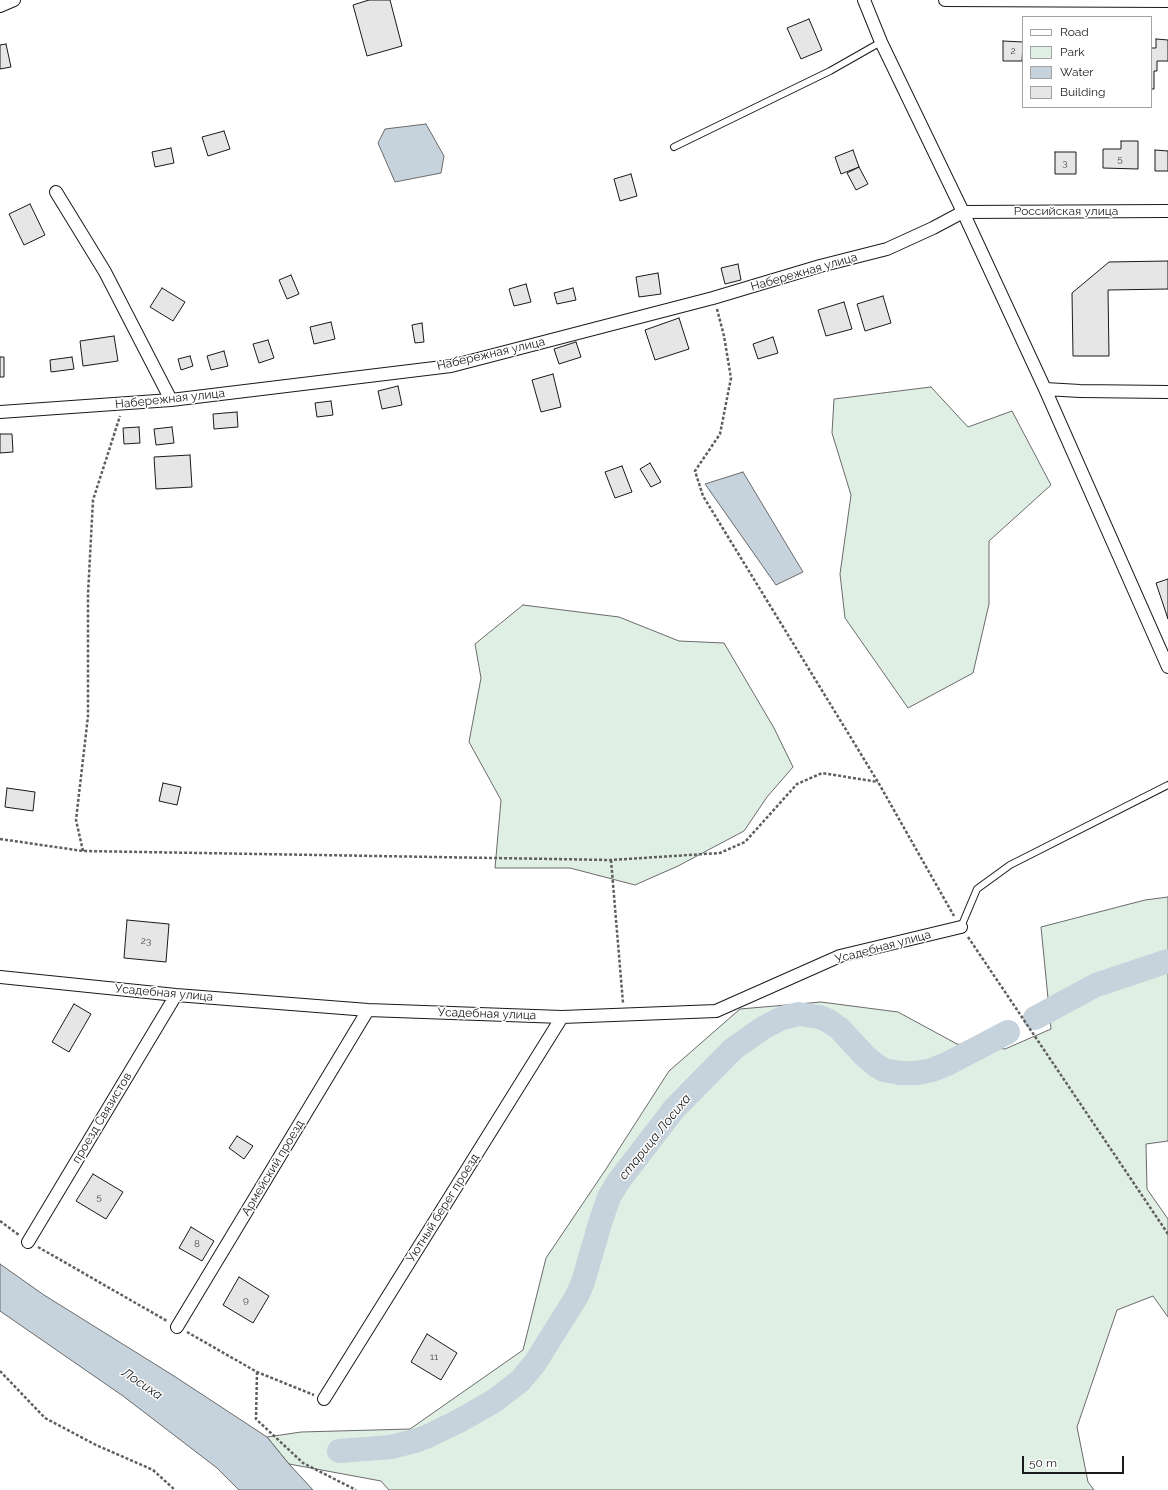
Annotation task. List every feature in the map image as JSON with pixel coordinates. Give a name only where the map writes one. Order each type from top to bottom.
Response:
[{"type":"street","points":[[0,6],[14,0]]},
{"type":"street","points":[[864,0],[881,42],[963,212],[1045,389],[1165,653],[1168,667]]},
{"type":"street","points":[[945,0],[1168,1]]},
{"type":"street","points":[[56,192],[105,272],[171,400]]},
{"type":"street","name":"Российская улица","points":[[963,212],[1168,211]]},
{"type":"street","name":"Набережная улица","points":[[0,412],[171,400],[451,366],[713,298],[820,266],[887,249],[933,228],[963,212]]},
{"type":"street","points":[[1045,389],[1168,392]]},
{"type":"street","name":"Усадебная улица","points":[[0,977],[176,995],[368,1010],[562,1017],[716,1011],[840,956],[961,927]]},
{"type":"street","name":"проезд Связистов","points":[[28,1242],[176,995]]},
{"type":"street","name":"Армейский проезд","points":[[177,1327],[368,1010]]},
{"type":"street","name":"Уютный берег проезд","points":[[324,1399],[562,1017]]},
{"type":"lane","points":[[674,147],[830,71],[881,42]]},
{"type":"lane","points":[[961,927],[977,889],[1010,865],[1168,785]]},
{"type":"path","points":[[713,298],[724,336],[732,378],[720,434],[696,471],[703,496],[878,782],[961,927],[1168,1234]]},
{"type":"path","points":[[83,851],[76,820],[88,716],[88,594],[93,500],[123,404]]},
{"type":"path","points":[[0,839],[83,851],[611,860],[720,853],[745,842],[796,784],[822,773],[878,782]]},
{"type":"path","points":[[611,860],[624,1014]]},
{"type":"path","points":[[0,1221],[28,1242],[257,1372],[324,1399]]},
{"type":"path","points":[[0,1371],[45,1418],[96,1445],[153,1470],[175,1490]]},
{"type":"path","points":[[257,1372],[256,1419],[303,1463],[356,1490]]},
{"type":"green space","points":[[931,387],[968,427],[1012,411],[1051,485],[989,541],[989,604],[973,673],[908,708],[845,618],[840,574],[851,495],[832,433],[834,399]]},
{"type":"green space","points":[[523,605],[619,617],[679,641],[724,643],[774,728],[793,767],[767,797],[744,831],[678,866],[635,885],[570,868],[495,868],[501,800],[469,742],[481,678],[475,644]]},
{"type":"green space","points":[[1168,897],[1168,1141],[1146,1144],[1147,1189],[1168,1219],[1168,1317],[1153,1296],[1117,1310],[1077,1427],[1088,1482],[1094,1490],[389,1490],[381,1481],[289,1464],[267,1437],[301,1432],[410,1429],[523,1350],[546,1258],[606,1169],[669,1071],[740,1009],[821,1002],[898,1012],[957,1044],[1005,1049],[1051,1029],[1041,927],[1145,900]]},
{"type":"water","points":[[426,124],[444,156],[441,173],[395,182],[378,143],[385,129]]},
{"type":"water","points":[[743,472],[803,572],[776,585],[705,484]]},
{"type":"water","name":"Лосиха","points":[[0,1264],[44,1295],[174,1376],[267,1437],[313,1490],[239,1490],[217,1468],[123,1396],[0,1311]]},
{"type":"building","points":[[369,0],[390,0],[402,46],[367,56],[353,5]]},
{"type":"building","points":[[809,19],[822,50],[801,59],[787,28]]},
{"type":"building","points":[[1156,39],[1168,40],[1168,61],[1157,61],[1157,71],[1154,71],[1154,89],[1152,89],[1152,48],[1156,48]]},
{"type":"building","points":[[1003,41],[1022,42],[1022,61],[1003,61]]},
{"type":"building","points":[[6,44],[11,67],[0,69],[0,45]]},
{"type":"building","points":[[224,131],[230,149],[208,156],[202,137]]},
{"type":"building","points":[[1121,141],[1138,141],[1138,169],[1103,168],[1103,149],[1121,149]]},
{"type":"building","points":[[171,148],[174,163],[155,167],[152,152]]},
{"type":"building","points":[[853,150],[859,167],[841,174],[835,157]]},
{"type":"building","points":[[1155,150],[1168,151],[1168,171],[1155,171]]},
{"type":"building","points":[[1055,152],[1076,152],[1076,174],[1055,174]]},
{"type":"building","points":[[859,167],[868,184],[856,190],[847,173]]},
{"type":"building","points":[[631,174],[637,196],[620,201],[614,179]]},
{"type":"building","points":[[30,204],[45,235],[24,245],[9,214]]},
{"type":"building","points":[[1168,261],[1168,289],[1108,290],[1109,356],[1073,356],[1072,293],[1109,262]]},
{"type":"building","points":[[738,264],[741,280],[725,284],[721,268]]},
{"type":"building","points":[[658,273],[661,294],[639,297],[636,277]]},
{"type":"building","points":[[291,275],[299,294],[287,299],[279,280]]},
{"type":"building","points":[[526,284],[531,302],[514,306],[509,289]]},
{"type":"building","points":[[162,288],[185,302],[173,321],[150,307]]},
{"type":"building","points":[[573,288],[576,300],[557,304],[554,293]]},
{"type":"building","points":[[883,296],[891,323],[865,331],[857,304]]},
{"type":"building","points":[[844,302],[852,329],[826,336],[818,310]]},
{"type":"building","points":[[679,318],[689,349],[655,360],[645,330]]},
{"type":"building","points":[[331,322],[335,339],[314,344],[310,327]]},
{"type":"building","points":[[422,323],[424,342],[415,343],[412,325]]},
{"type":"building","points":[[114,336],[118,361],[83,366],[80,341]]},
{"type":"building","points":[[773,337],[778,353],[758,359],[753,344]]},
{"type":"building","points":[[268,340],[274,358],[259,363],[253,344]]},
{"type":"building","points":[[576,342],[581,357],[559,364],[554,349]]},
{"type":"building","points":[[224,351],[228,366],[211,370],[207,356]]},
{"type":"building","points":[[190,356],[193,366],[181,370],[178,359]]},
{"type":"building","points":[[0,357],[4,357],[4,377],[0,377]]},
{"type":"building","points":[[72,357],[74,369],[51,372],[50,360]]},
{"type":"building","points":[[553,374],[561,407],[541,412],[532,380]]},
{"type":"building","points":[[398,386],[402,405],[382,409],[378,391]]},
{"type":"building","points":[[331,401],[333,415],[317,417],[315,403]]},
{"type":"building","points":[[237,412],[238,427],[214,429],[213,414]]},
{"type":"building","points":[[139,427],[140,443],[124,444],[123,428]]},
{"type":"building","points":[[172,427],[174,443],[156,445],[154,429]]},
{"type":"building","points":[[0,434],[12,434],[13,452],[0,453]]},
{"type":"building","points":[[190,455],[192,487],[156,489],[154,457]]},
{"type":"building","points":[[650,463],[661,482],[651,487],[640,469]]},
{"type":"building","points":[[622,466],[632,492],[615,498],[605,472]]},
{"type":"building","points":[[1168,579],[1168,619],[1156,583]]},
{"type":"building","points":[[163,783],[181,787],[177,805],[159,801]]},
{"type":"building","points":[[7,788],[35,792],[33,811],[5,807]]},
{"type":"building","points":[[127,920],[169,924],[166,962],[124,958]]},
{"type":"building","points":[[74,1004],[91,1014],[69,1052],[52,1042]]},
{"type":"building","points":[[237,1136],[253,1146],[244,1159],[229,1148]]},
{"type":"building","points":[[93,1174],[123,1192],[106,1219],[76,1201]]},
{"type":"building","points":[[191,1227],[214,1241],[202,1261],[179,1248]]},
{"type":"building","points":[[239,1277],[269,1296],[253,1323],[223,1305]]},
{"type":"building","points":[[427,1334],[457,1353],[441,1380],[411,1362]]},
{"type":"waterway","name":"старица Лосиха","points":[[1035,1018],[1096,985],[1168,961]]},
{"type":"waterway","name":"старица Лосиха","points":[[339,1451],[391,1447],[426,1437],[459,1421],[494,1401],[520,1381],[535,1363],[577,1296],[583,1282],[609,1197],[618,1182],[674,1109],[733,1049],[763,1028],[782,1018],[799,1014],[819,1017],[827,1020],[839,1028],[865,1056],[877,1066],[884,1070],[900,1073],[917,1073],[932,1070],[947,1064],[1008,1032]]}]
